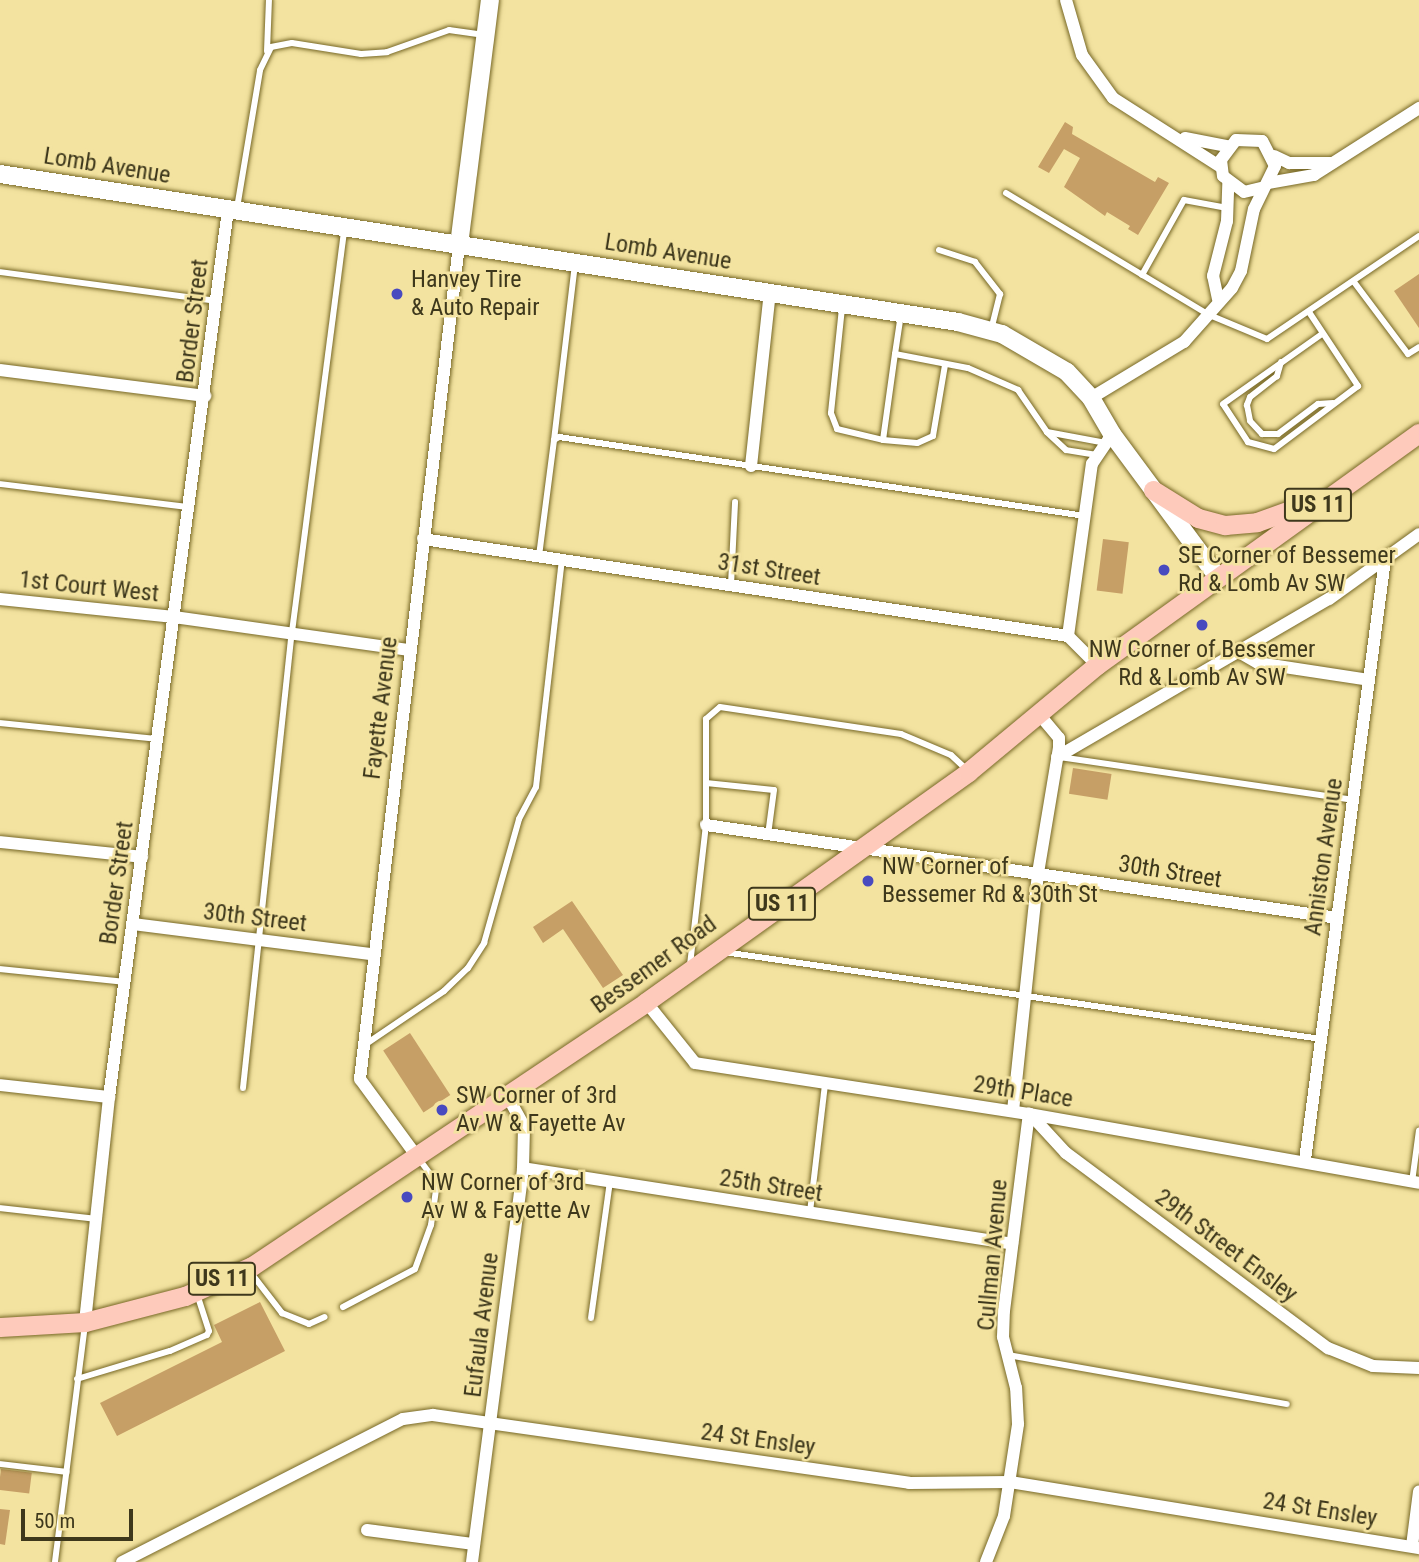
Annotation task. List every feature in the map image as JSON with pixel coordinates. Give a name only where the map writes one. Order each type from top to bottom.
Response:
[{"type":"main road","points":[[459,245],[490,0]]},
{"type":"main road","name":"Lomb Avenue","points":[[0,174],[770,292],[991,331],[1067,372],[1091,398],[1109,439],[1153,490],[1217,576]]},
{"type":"main road","name":"Bessemer Road","points":[[85,1322],[196,1291],[247,1268],[418,1158],[646,1002],[968,772],[1097,665],[1419,433]]},
{"type":"main road","points":[[1153,490],[1198,518],[1225,525],[1257,522],[1328,497]]},
{"type":"main road","name":"US 11","points":[[0,1327],[85,1322]]},
{"type":"street","points":[[1066,0],[1082,55],[1114,98],[1221,167],[1228,183],[1227,208],[1213,276],[1218,299]]},
{"type":"street","points":[[1228,183],[1244,192],[1314,175],[1419,108]]},
{"type":"street","points":[[1165,132],[1227,146],[1243,138],[1256,138],[1274,156],[1289,163],[1332,163]]},
{"type":"street","points":[[1221,167],[1227,146]]},
{"type":"street","points":[[1091,398],[1184,342],[1218,299],[1232,288],[1241,271],[1274,156]]},
{"type":"street","name":"Border Street","points":[[85,1322],[109,1097],[216,301],[232,211]]},
{"type":"street","name":"Fayette Avenue","points":[[418,1158],[360,1079],[372,954],[459,245]]},
{"type":"street","points":[[751,466],[770,292]]},
{"type":"street","points":[[0,370],[205,396]]},
{"type":"street","points":[[1097,665],[1068,636],[1085,516],[1098,456],[1109,439]]},
{"type":"street","points":[[1057,757],[1239,652],[1385,560],[1419,534]]},
{"type":"street","name":"31st Street","points":[[423,539],[1068,636]]},
{"type":"street","name":"Anniston Avenue","points":[[1305,1160],[1385,560]]},
{"type":"street","name":"1st Court West","points":[[0,599],[174,617]]},
{"type":"street","points":[[174,617],[410,650]]},
{"type":"street","points":[[1239,652],[1258,663],[1369,680]]},
{"type":"street","points":[[1013,1111],[1038,873],[1059,738],[1039,714]]},
{"type":"street","name":"30th Street","points":[[706,825],[859,850],[1038,873],[1337,918]]},
{"type":"street","points":[[0,842],[142,857]]},
{"type":"street","name":"30th Street","points":[[133,924],[372,954]]},
{"type":"street","name":"29th Place","points":[[646,1002],[695,1063],[1013,1111],[1305,1160],[1415,1182]]},
{"type":"street","points":[[0,1085],[109,1097]]},
{"type":"street","name":"Eufaula Avenue","points":[[471,1562],[523,1168],[524,1126],[508,1097]]},
{"type":"street","name":"Cullman Avenue","points":[[986,1562],[1004,1516],[1018,1424],[1004,1311],[1029,1114]]},
{"type":"street","name":"29th Street Ensley","points":[[1029,1114],[1066,1153],[1328,1348],[1373,1366],[1419,1368]]},
{"type":"street","name":"25th Street","points":[[523,1168],[1012,1244]]},
{"type":"street","name":"24 St Ensley","points":[[122,1562],[403,1419],[433,1415],[900,1482],[1010,1482],[1415,1547]]},
{"type":"street","points":[[1415,1547],[1419,1491]]},
{"type":"street","points":[[367,1530],[474,1544]]},
{"type":"lane","points":[[232,211],[260,70],[267,51],[269,0]]},
{"type":"lane","points":[[267,51],[292,43],[369,54],[387,52],[449,30],[485,36]]},
{"type":"lane","points":[[1006,192],[1207,314],[1267,339],[1419,236]]},
{"type":"lane","points":[[1142,275],[1184,200],[1227,208]]},
{"type":"lane","points":[[243,1088],[292,632],[344,227]]},
{"type":"lane","points":[[939,250],[975,262],[1000,294],[991,331]]},
{"type":"lane","points":[[539,556],[576,262]]},
{"type":"lane","points":[[0,272],[216,301]]},
{"type":"lane","points":[[1354,282],[1408,354],[1419,347]]},
{"type":"lane","points":[[843,304],[831,413],[837,429],[883,440],[917,443],[933,436],[945,365]]},
{"type":"lane","points":[[1309,312],[1358,386],[1274,449],[1248,442],[1223,404],[1322,334]]},
{"type":"lane","points":[[883,440],[901,313]]},
{"type":"lane","points":[[895,354],[968,369],[1018,390],[1047,432],[1066,450],[1098,456]]},
{"type":"lane","points":[[1281,362],[1277,376],[1257,389],[1247,405],[1250,421],[1262,434],[1278,433],[1318,404],[1336,403]]},
{"type":"lane","points":[[1047,432],[1109,439]]},
{"type":"lane","points":[[554,440],[751,466],[1085,516]]},
{"type":"lane","points":[[0,484],[189,507]]},
{"type":"lane","points":[[731,585],[736,502]]},
{"type":"lane","points":[[362,1046],[444,991],[468,968],[484,943],[519,819],[536,787],[562,560]]},
{"type":"lane","points":[[689,969],[706,825],[706,719],[720,707],[901,734],[951,755],[968,772]]},
{"type":"lane","points":[[0,723],[158,739]]},
{"type":"lane","points":[[1057,757],[1354,800]]},
{"type":"lane","points":[[706,783],[774,790],[768,835]]},
{"type":"lane","points":[[715,951],[1321,1039]]},
{"type":"lane","points":[[0,969],[125,982]]},
{"type":"lane","points":[[810,1213],[825,1082]]},
{"type":"lane","points":[[1415,1182],[1419,1130]]},
{"type":"lane","points":[[343,1307],[415,1269],[431,1225],[437,1183],[418,1158]]},
{"type":"lane","points":[[591,1318],[610,1181]]},
{"type":"lane","points":[[0,1208],[96,1219]]},
{"type":"lane","points":[[247,1268],[282,1313],[309,1324],[324,1317]]},
{"type":"lane","points":[[77,1378],[170,1351],[206,1335],[209,1331],[196,1291]]},
{"type":"lane","name":"Border Street","points":[[55,1562],[85,1322]]},
{"type":"lane","points":[[1008,1354],[1287,1404]]},
{"type":"lane","points":[[0,1464],[67,1472]]},
{"type":"building","points":[[1065,122],[1073,127],[1072,134],[1155,182],[1158,177],[1169,183],[1138,235],[1128,229],[1130,226],[1107,212],[1105,216],[1064,187],[1080,158],[1064,149],[1049,173],[1038,167]]},
{"type":"building","points":[[1419,274],[1419,328],[1394,291]]},
{"type":"building","points":[[1103,539],[1129,542],[1122,594],[1097,591]]},
{"type":"building","points":[[1073,768],[1112,774],[1107,800],[1069,794]]},
{"type":"building","points":[[572,901],[623,975],[603,988],[563,929],[543,943],[533,927]]},
{"type":"building","points":[[410,1033],[450,1095],[423,1112],[383,1050]]},
{"type":"building","points":[[260,1302],[285,1351],[117,1436],[100,1403],[222,1342],[214,1325]]},
{"type":"building","points":[[1,1469],[32,1473],[29,1494],[0,1490]]},
{"type":"building","points":[[0,1509],[10,1510],[5,1545],[0,1544]]},
{"type":"place","name":"Hanvey Tire & Auto Repair","points":[[397,294]]},
{"type":"place","name":"SE Corner of Bessemer Rd & Lomb Av SW","points":[[1164,570]]},
{"type":"place","name":"NW Corner of Bessemer Rd & Lomb Av SW","points":[[1202,625]]},
{"type":"place","name":"NW Corner of Bessemer Rd & 30th St","points":[[868,881]]},
{"type":"place","name":"SW Corner of 3rd Av W & Fayette Av","points":[[442,1110]]},
{"type":"place","name":"NW Corner of 3rd Av W & Fayette Av","points":[[407,1197]]}]
